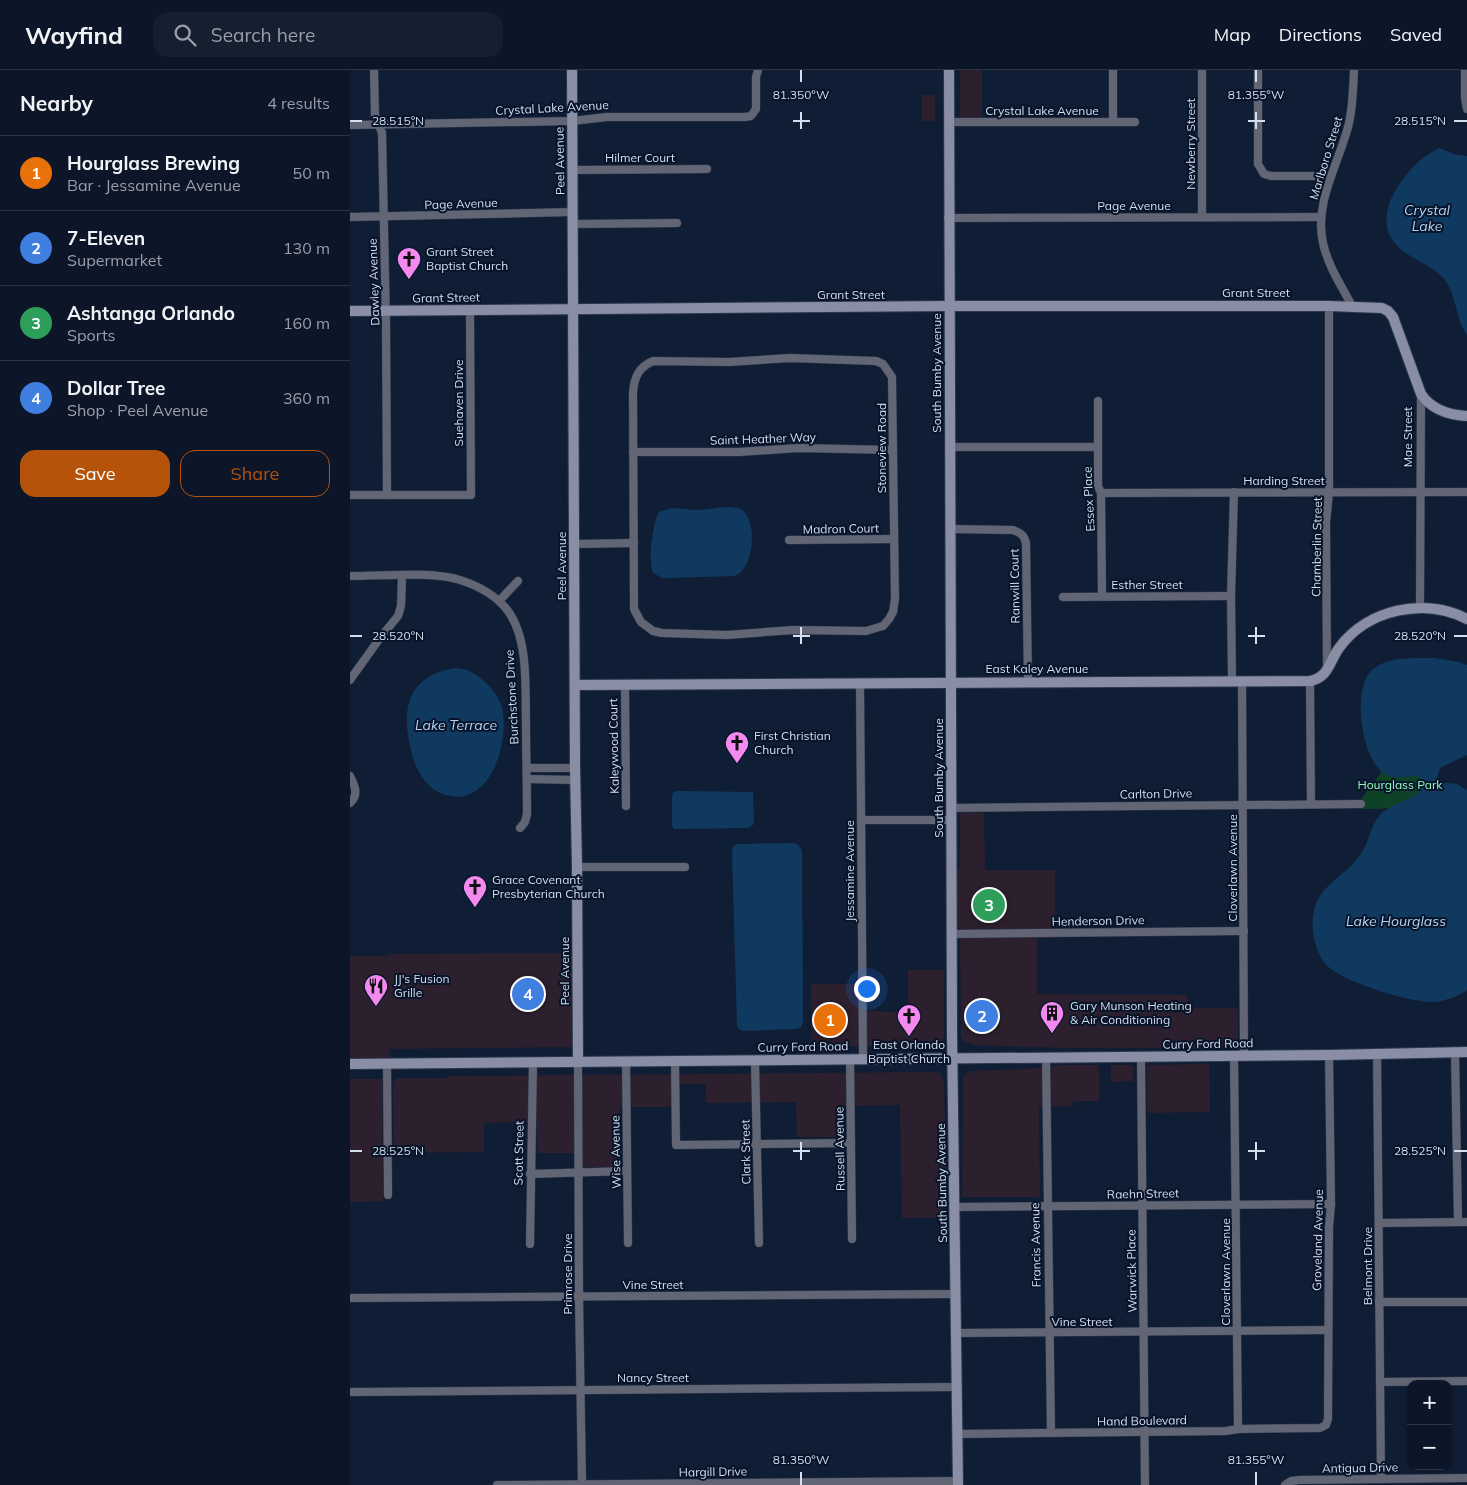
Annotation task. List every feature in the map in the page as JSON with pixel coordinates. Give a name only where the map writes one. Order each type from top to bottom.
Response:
[{"type":"street","name":"Dawley Avenue","points":[[374,70],[375,114],[382,133],[386,311],[387,495]]},
{"type":"street","name":"Peel Avenue","points":[[572,70],[578,1062]]},
{"type":"street","name":"Crystal Lake Avenue","points":[[350,125],[572,121],[608,117],[745,117],[754,113],[757,106],[756,77],[758,70]]},
{"type":"street","name":"South Bumby Avenue","points":[[949,70],[948,218],[952,934],[958,1483]]},
{"type":"street","points":[[1113,70],[1113,122]]},
{"type":"street","name":"Newberry Street","points":[[1202,70],[1202,217]]},
{"type":"street","points":[[1258,70],[1258,164],[1264,174],[1271,176],[1331,176]]},
{"type":"street","name":"Marlboro Street","points":[[1352,306],[1330,268],[1323,242],[1320,217],[1331,176],[1348,128],[1353,104],[1354,70]]},
{"type":"street","points":[[1465,70],[1467,109]]},
{"type":"street","name":"Crystal Lake Avenue","points":[[949,122],[1135,122]]},
{"type":"street","name":"Hilmer Court","points":[[572,170],[707,169]]},
{"type":"street","name":"Page Avenue","points":[[350,217],[573,212]]},
{"type":"street","name":"Page Avenue","points":[[948,218],[1320,217]]},
{"type":"street","points":[[573,224],[677,223]]},
{"type":"street","name":"Grant Street","points":[[350,311],[949,306],[1352,306]]},
{"type":"street","name":"Chamberlin Street","points":[[1327,670],[1326,524],[1329,492],[1329,306]]},
{"type":"street","name":"Mae Street","points":[[1352,306],[1382,308],[1393,317],[1421,394],[1420,608]]},
{"type":"street","name":"Suehaven Drive","points":[[387,495],[471,495],[470,310]]},
{"type":"street","name":"Stoneview Road","points":[[790,358],[868,360],[883,364],[892,377],[893,385],[894,606],[889,619],[883,626],[866,631],[793,630],[727,635],[662,633],[653,631],[641,622],[634,609],[633,452],[634,384],[645,364],[662,360],[729,362],[790,358]]},
{"type":"street","points":[[1421,394],[1426,402],[1433,407],[1457,415],[1467,416]]},
{"type":"street","name":"Essex Place","points":[[1098,401],[1098,486],[1101,493],[1102,596]]},
{"type":"street","points":[[949,447],[1098,447]]},
{"type":"street","name":"Saint Heather Way","points":[[633,452],[739,452],[799,448],[893,450]]},
{"type":"street","name":"Cloverlawn Avenue","points":[[1234,492],[1231,596],[1243,805],[1244,931],[1239,1056],[1237,1204],[1238,1429]]},
{"type":"street","name":"Harding Street","points":[[1101,493],[1467,492]]},
{"type":"street","points":[[350,495],[387,495]]},
{"type":"street","name":"Ranwill Court","points":[[950,529],[1013,530],[1020,532],[1024,536],[1026,543],[1028,682]]},
{"type":"street","name":"Madron Court","points":[[789,540],[894,539]]},
{"type":"street","points":[[575,544],[634,543]]},
{"type":"street","points":[[350,576],[444,577],[459,580],[487,591],[499,601],[518,580]]},
{"type":"street","points":[[350,680],[398,616],[401,606],[402,576]]},
{"type":"street","name":"Esther Street","points":[[1062,597],[1231,596]]},
{"type":"street","name":"Burchstone Drive","points":[[499,601],[516,626],[524,661],[527,779],[525,822],[520,828]]},
{"type":"street","points":[[1311,804],[1310,681],[1317,680],[1323,676],[1339,648],[1352,634],[1380,616],[1402,610],[1420,608],[1438,609],[1458,614],[1467,620]]},
{"type":"street","name":"East Kaley Avenue","points":[[575,685],[1310,681]]},
{"type":"street","name":"Jessamine Avenue","points":[[860,683],[863,1059]]},
{"type":"street","name":"Kaleywood Court","points":[[624,685],[626,806]]},
{"type":"street","points":[[526,768],[575,768]]},
{"type":"street","points":[[350,776],[355,788],[355,796],[350,804]]},
{"type":"street","points":[[527,779],[575,780]]},
{"type":"street","name":"Carlton Drive","points":[[952,808],[1361,804]]},
{"type":"street","points":[[861,820],[952,820]]},
{"type":"street","points":[[577,868],[685,868]]},
{"type":"street","name":"Henderson Drive","points":[[952,934],[1244,931]]},
{"type":"street","points":[[1455,1052],[1458,1222]]},
{"type":"street","name":"Curry Ford Road","points":[[350,1064],[1239,1056],[1467,1052]]},
{"type":"street","name":"Belmont Drive","points":[[1377,1054],[1381,1479]]},
{"type":"street","name":"Groveland Avenue","points":[[1326,1426],[1328,1419],[1329,1226],[1331,1204],[1329,1055]]},
{"type":"street","name":"Warwick Place","points":[[1141,1057],[1145,1485]]},
{"type":"street","name":"Francis Avenue","points":[[1046,1058],[1048,1333],[1051,1433]]},
{"type":"street","name":"Russell Avenue","points":[[850,1059],[852,1239]]},
{"type":"street","name":"Wise Avenue","points":[[626,1061],[628,1243]]},
{"type":"street","points":[[675,1061],[676,1145],[851,1143]]},
{"type":"street","name":"Clark Street","points":[[755,1061],[760,1243]]},
{"type":"street","name":"Scott Street","points":[[530,1244],[533,1062]]},
{"type":"street","name":"Primrose Drive","points":[[578,1062],[582,1485]]},
{"type":"street","points":[[387,1063],[388,1195]]},
{"type":"street","points":[[1457,1141],[1467,1141]]},
{"type":"street","points":[[530,1174],[628,1171]]},
{"type":"street","name":"Raehn Street","points":[[954,1206],[1331,1204]]},
{"type":"street","points":[[1379,1223],[1467,1222]]},
{"type":"street","name":"Vine Street","points":[[350,1298],[956,1294]]},
{"type":"street","points":[[1379,1302],[1467,1302]]},
{"type":"street","name":"Vine Street","points":[[956,1333],[1328,1330]]},
{"type":"street","points":[[1380,1382],[1467,1381]]},
{"type":"street","name":"Nancy Street","points":[[350,1392],[957,1387]]},
{"type":"street","name":"Hand Boulevard","points":[[958,1434],[1226,1431],[1238,1429],[1320,1428],[1326,1426]]},
{"type":"street","name":"Antigua Drive","points":[[1285,1485],[1290,1481],[1298,1480],[1467,1478]]},
{"type":"street","name":"Hargill Drive","points":[[497,1485],[958,1483]]},
{"type":"shaded area","points":[[960,70],[982,70],[982,119],[960,118]]},
{"type":"shaded area","points":[[922,95],[935,95],[935,121],[922,121]]},
{"type":"shaded area","points":[[960,813],[984,813],[985,870],[1055,870],[1055,938],[1037,938],[1037,994],[1187,995],[1188,1008],[1238,1008],[1238,1048],[1065,1048],[973,1045],[963,1041],[961,1036],[960,928],[956,927],[956,870],[960,869]]},
{"type":"shaded area","points":[[577,953],[577,1047],[390,1049],[390,1064],[350,1064],[350,956]]},
{"type":"shaded area","points":[[908,970],[944,970],[944,1038],[941,1045],[811,1046],[811,984],[868,984],[868,1011],[908,1012]]},
{"type":"shaded area","points":[[1209,1064],[1210,1112],[1147,1113],[1147,1065]]},
{"type":"shaded area","points":[[1062,1065],[1099,1065],[1099,1101],[1073,1101],[1073,1106],[1039,1107],[1040,1197],[962,1197],[963,1076],[970,1071],[1026,1069]]},
{"type":"shaded area","points":[[1111,1065],[1133,1065],[1133,1081],[1111,1082]]},
{"type":"shaded area","points":[[940,1073],[944,1081],[946,1218],[902,1218],[900,1105],[844,1106],[844,1137],[797,1137],[796,1102],[706,1103],[706,1084],[672,1084],[672,1107],[620,1107],[621,1167],[579,1167],[578,1153],[538,1153],[537,1122],[484,1123],[484,1152],[394,1153],[393,1085],[398,1078]]},
{"type":"shaded area","points":[[350,1079],[382,1079],[383,1201],[350,1202]]},
{"type":"green space","name":"Hourglass Park","points":[[1423,717],[1423,808],[1362,809],[1362,798]]},
{"type":"water","name":"Crystal Lake","points":[[1439,148],[1454,154],[1467,156],[1467,335],[1460,321],[1451,292],[1444,279],[1435,271],[1403,251],[1392,240],[1387,228],[1390,203],[1396,190],[1413,167]]},
{"type":"water","points":[[730,507],[740,509],[746,514],[752,533],[752,544],[750,555],[741,572],[734,576],[669,578],[662,578],[653,573],[651,551],[654,525],[659,512],[671,508],[698,510]]},
{"type":"water","name":"Lake Hourglass","points":[[1434,658],[1467,665],[1467,755],[1440,768],[1437,782],[1457,784],[1467,790],[1467,990],[1452,998],[1435,1002],[1392,995],[1343,976],[1331,969],[1323,961],[1313,934],[1313,917],[1320,896],[1333,881],[1356,861],[1379,817],[1387,809],[1420,792],[1420,776],[1389,776],[1380,770],[1372,759],[1362,728],[1362,695],[1365,681],[1371,671],[1377,666],[1392,660]]},
{"type":"water","name":"Lake Terrace","points":[[456,668],[474,673],[489,686],[501,704],[504,722],[503,738],[493,770],[484,783],[473,793],[459,797],[438,792],[425,781],[414,761],[407,729],[407,715],[415,690],[424,680],[438,673]]},
{"type":"water","points":[[677,791],[753,792],[753,825],[748,828],[674,829],[672,825],[672,797],[673,793]]},
{"type":"water","points":[[794,843],[802,850],[803,1021],[801,1027],[796,1029],[743,1031],[737,1026],[733,846],[738,844]]},
{"type":"place","name":"Grant Street Baptist Church","points":[[409,280]]},
{"type":"place","name":"First Christian Church","points":[[737,764]]},
{"type":"place","name":"Ashtanga Orlando","points":[[989,905]]},
{"type":"place","name":"Grace Covenant Presbyterian Church","points":[[475,908]]},
{"type":"place","name":"Dollar Tree","points":[[528,994]]},
{"type":"place","name":"JJ's Fusion Grille","points":[[376,1007]]},
{"type":"place","name":"7-Eleven","points":[[982,1016]]},
{"type":"place","name":"Hourglass Brewing","points":[[830,1020]]},
{"type":"place","name":"Gary Munson Heating & Air Conditioning","points":[[1052,1034]]},
{"type":"place","name":"East Orlando Baptist Church","points":[[909,1037]]}]
